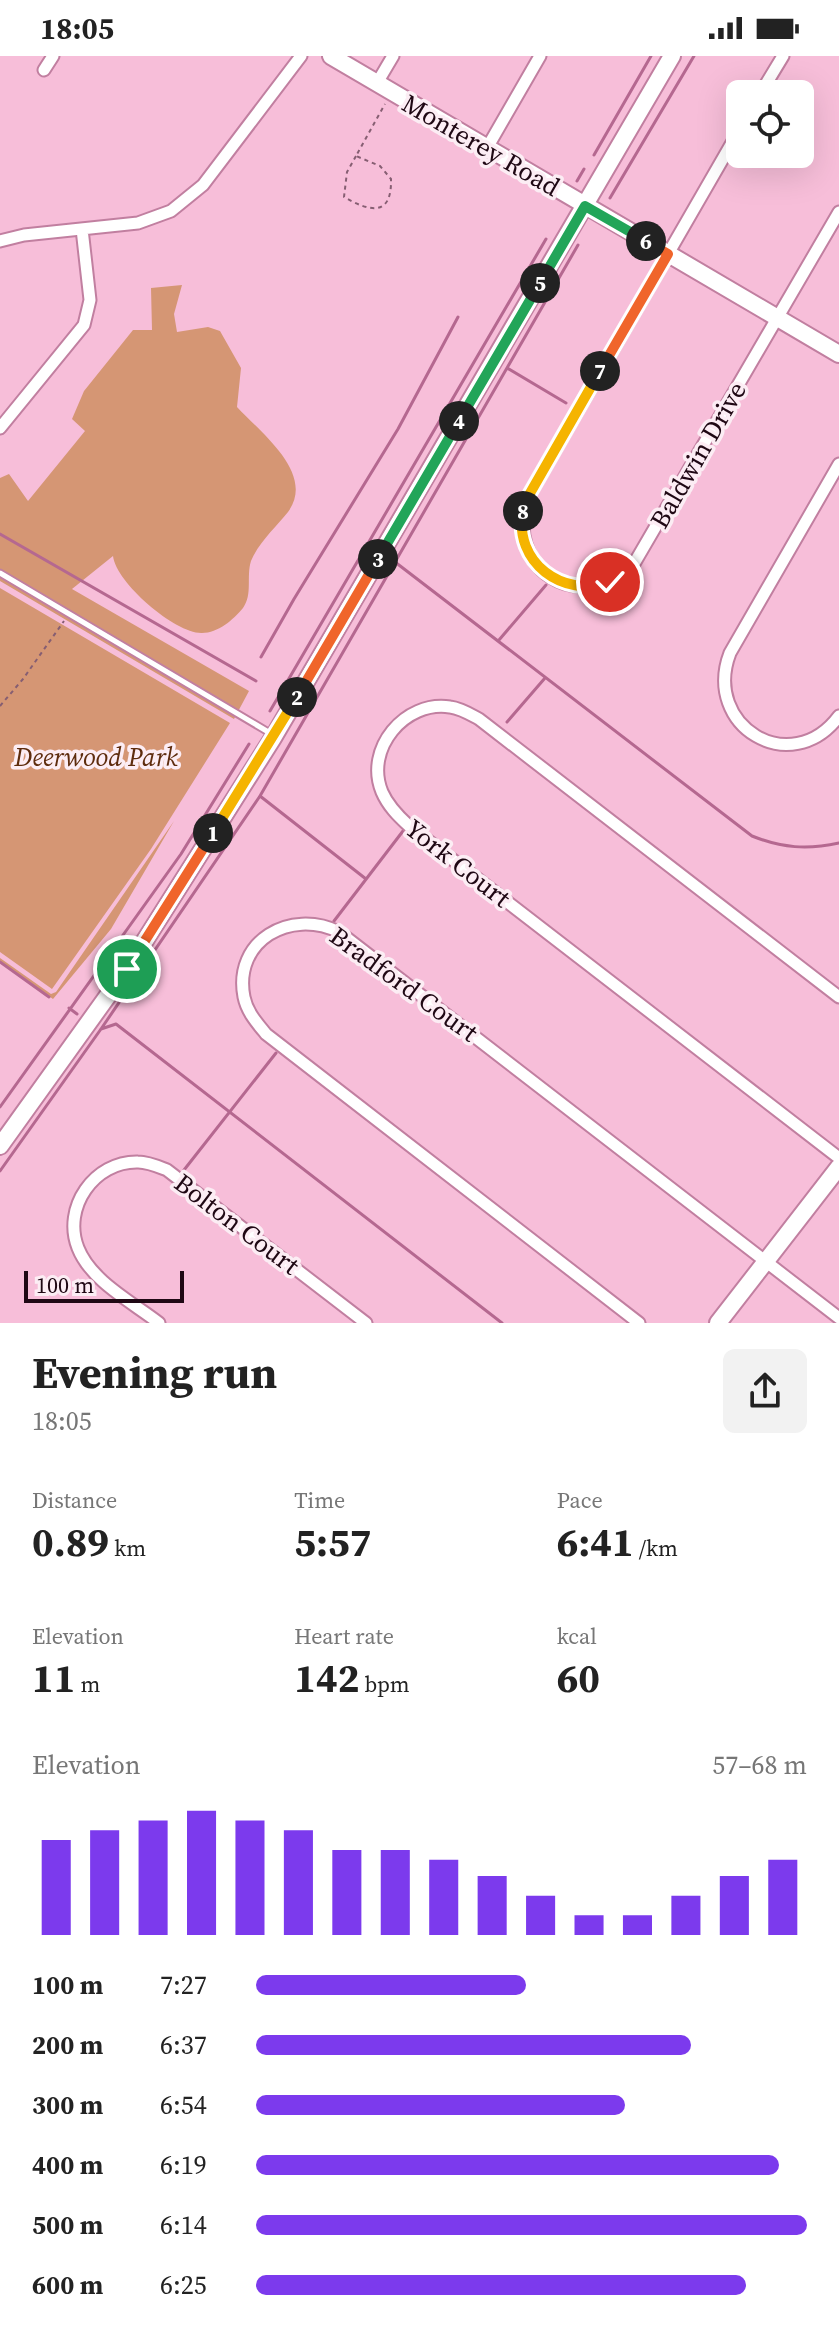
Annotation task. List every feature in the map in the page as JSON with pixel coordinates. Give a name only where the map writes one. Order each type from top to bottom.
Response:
[{"type":"main road","name":"Monterey Road","points":[[331,56],[839,354]]},
{"type":"main road","points":[[0,1146],[127,969],[274,735],[672,56]]},
{"type":"main road","points":[[718,1323],[839,1167]]},
{"type":"street","points":[[44,70],[53,56]]},
{"type":"street","points":[[0,241],[24,235],[151,219],[171,211],[203,185],[301,56]]},
{"type":"street","points":[[377,83],[393,56]]},
{"type":"street","points":[[487,148],[540,56]]},
{"type":"street","points":[[768,80],[783,56]]},
{"type":"street","name":"Baldwin Drive","points":[[726,153],[536,481],[524,507],[522,519],[526,547],[539,567],[558,581],[583,587],[600,585],[619,577],[635,562],[839,212]]},
{"type":"street","points":[[0,428],[84,325],[90,300],[82,229]]},
{"type":"street","points":[[839,464],[730,653],[723,680],[729,707],[737,719],[746,730],[773,743],[794,744],[812,739],[830,728],[839,716]]},
{"type":"street","name":"York Court","points":[[839,997],[479,719],[451,707],[427,708],[405,718],[384,743],[378,765],[381,790],[392,809],[409,826],[839,1158]]},
{"type":"street","name":"Bradford Court","points":[[639,1323],[266,1034],[248,1009],[244,995],[246,967],[263,939],[273,931],[294,923],[325,925],[339,932],[839,1318]]},
{"type":"street","name":"Bolton Court","points":[[159,1323],[100,1277],[88,1264],[74,1235],[73,1220],[82,1193],[98,1175],[122,1163],[151,1164],[174,1175],[366,1323]]},
{"type":"lane","points":[[0,573],[274,735]]},
{"type":"path","points":[[356,156],[380,166],[391,179],[391,195],[386,204],[374,209],[362,208],[344,197],[347,172],[368,131],[393,93]]},
{"type":"path","points":[[0,706],[70,613]]},
{"type":"green space","points":[[182,285],[174,314],[177,332],[208,327],[220,331],[241,368],[237,407],[282,455],[295,483],[295,498],[288,512],[254,554],[248,597],[243,608],[214,631],[191,631],[163,616],[125,580],[113,556],[72,589],[249,691],[234,719],[0,581],[0,478],[9,474],[28,501],[85,431],[72,419],[84,391],[133,330],[152,330],[151,288]]},
{"type":"green space","name":"Deerwood Park","points":[[0,588],[230,723],[151,849],[52,989],[0,952]]},
{"type":"green space","points":[[174,821],[111,929],[53,999],[0,961],[0,958],[51,994],[56,992]]},
{"type":"waterway","points":[[594,155],[651,56]]},
{"type":"waterway","points":[[610,198],[694,56]]},
{"type":"waterway","points":[[577,181],[584,169]]},
{"type":"waterway","points":[[270,711],[546,239]]},
{"type":"waterway","points":[[0,1171],[260,796],[578,245]]},
{"type":"waterway","points":[[261,657],[398,429],[458,317]]},
{"type":"waterway","points":[[507,368],[566,403]]},
{"type":"waterway","points":[[0,534],[256,681]]},
{"type":"waterway","points":[[395,562],[752,836],[795,847],[839,843]]},
{"type":"waterway","points":[[499,640],[546,585]]},
{"type":"waterway","points":[[507,722],[545,678]]},
{"type":"waterway","points":[[0,1107],[181,854],[249,744]]},
{"type":"waterway","points":[[260,796],[366,879]]},
{"type":"waterway","points":[[334,921],[403,831]]},
{"type":"waterway","points":[[0,962],[49,997]]},
{"type":"waterway","points":[[69,1008],[77,1014]]},
{"type":"waterway","points":[[101,1029],[116,1024],[502,1323]]},
{"type":"waterway","points":[[184,1170],[276,1053]]},
{"type":"route","points":[[127,969],[273,738],[585,206],[668,254],[529,495],[524,507],[522,529],[529,554],[548,575],[566,585],[583,587],[610,582]]}]
